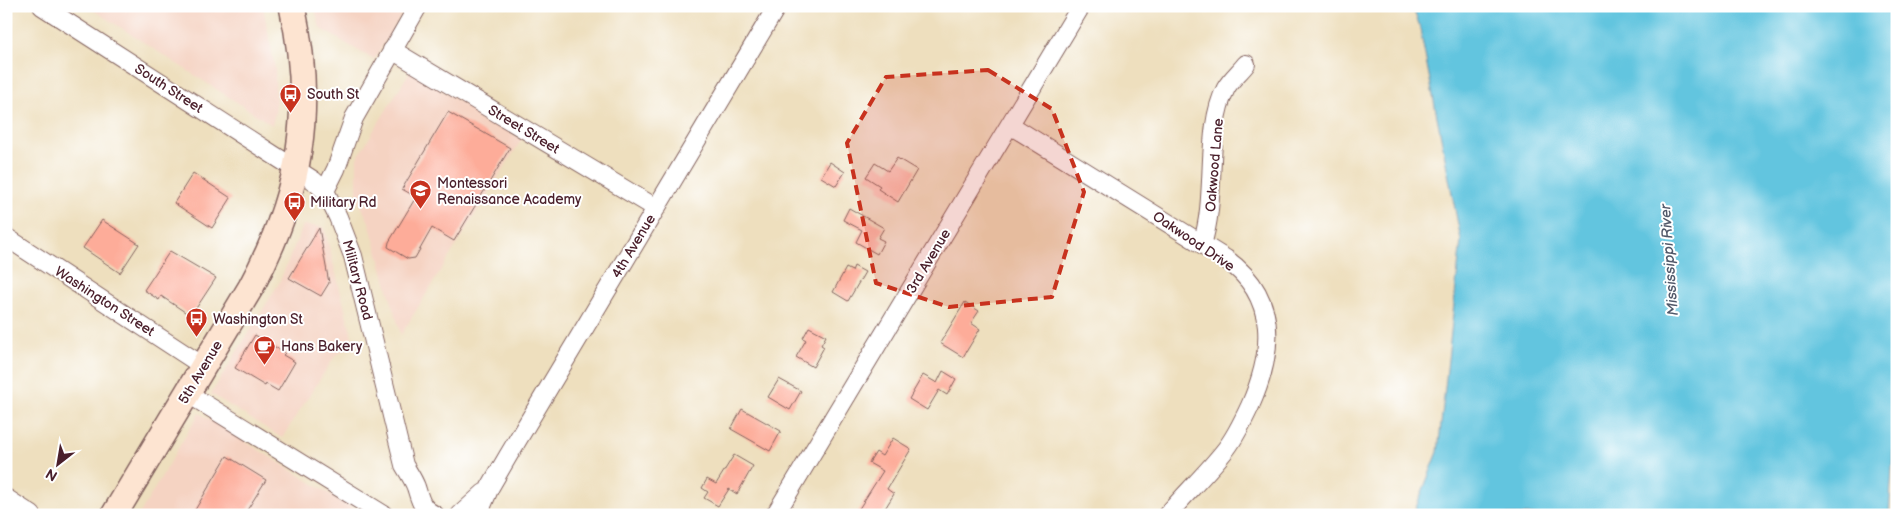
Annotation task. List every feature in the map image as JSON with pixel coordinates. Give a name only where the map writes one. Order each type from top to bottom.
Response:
[{"type":"main road","name":"5th Avenue","points":[[114,515],[252,287],[282,220],[297,168],[302,132],[304,85],[292,6]]},
{"type":"street","name":"South Street","points":[[42,6],[272,154],[297,168]]},
{"type":"street","points":[[325,191],[336,169],[354,118],[418,6]]},
{"type":"street","name":"4th Avenue","points":[[478,515],[490,488],[777,6]]},
{"type":"street","name":"3rd Avenue","points":[[775,515],[1081,6]]},
{"type":"street","name":"Street Street","points":[[392,50],[656,208]]},
{"type":"street","name":"Oakwood Lane","points":[[1202,244],[1210,215],[1213,146],[1221,100],[1227,86],[1246,64]]},
{"type":"street","name":"Oakwood Drive","points":[[1010,125],[1230,262],[1253,287],[1266,317],[1267,355],[1257,390],[1234,437],[1226,449],[1167,515]]},
{"type":"street","name":"Military Road","points":[[297,168],[325,191],[338,216],[353,256],[404,465],[416,486],[420,502],[429,512],[435,515]]},
{"type":"street","name":"Washington Street","points":[[6,237],[203,366]]},
{"type":"street","points":[[187,393],[384,515]]},
{"type":"street","name":"Military Road","points":[[404,465],[402,478],[413,515]]},
{"type":"street","name":"4th Avenue","points":[[460,515],[490,488]]},
{"type":"street","points":[[6,498],[32,515]]},
{"type":"highlighted area","points":[[988,70],[1052,109],[1084,192],[1052,297],[949,307],[876,283],[847,143],[886,77]]},
{"type":"shaded area","points":[[87,6],[263,6],[275,69],[276,109],[272,125]]},
{"type":"shaded area","points":[[314,6],[407,6],[374,60],[320,28]]},
{"type":"shaded area","name":"Montessori Renaissance Academy","points":[[410,71],[522,139],[401,335],[369,222],[357,198],[357,158]]},
{"type":"shaded area","points":[[303,225],[324,227],[354,344],[335,356],[282,438],[211,394],[279,283]]},
{"type":"shaded area","points":[[199,413],[364,515],[139,515]]},
{"type":"water","name":"Mississippi River","points":[[1412,6],[1897,6],[1897,388],[1889,515],[1413,515],[1438,452],[1461,240],[1419,24]]},
{"type":"building","points":[[448,112],[510,148],[454,241],[432,228],[415,258],[408,259],[388,247],[389,242],[416,197],[402,189]]},
{"type":"building","points":[[897,158],[917,170],[898,202],[878,189],[880,186],[866,177],[875,163],[888,171]]},
{"type":"building","points":[[830,162],[845,172],[836,186],[821,177]]},
{"type":"building","points":[[193,173],[231,198],[212,228],[174,203]]},
{"type":"building","points":[[849,208],[884,228],[878,238],[884,241],[877,254],[856,242],[862,230],[843,220]]},
{"type":"building","points":[[102,220],[139,244],[120,273],[83,248]]},
{"type":"building","points":[[319,228],[329,283],[321,296],[289,278]]},
{"type":"building","points":[[170,251],[216,278],[191,316],[161,296],[159,300],[144,290]]},
{"type":"building","points":[[854,266],[865,272],[848,301],[833,292],[846,268],[852,271]]},
{"type":"building","points":[[965,302],[979,311],[971,323],[980,329],[963,357],[940,343]]},
{"type":"building","points":[[809,327],[826,336],[821,345],[824,347],[813,367],[796,357],[806,340],[803,338]]},
{"type":"building","name":"Hans Bakery","points":[[255,335],[285,353],[283,355],[295,362],[278,391],[266,384],[265,386],[235,368]]},
{"type":"building","points":[[943,371],[956,379],[947,395],[939,390],[927,410],[909,399],[923,375],[937,383]]},
{"type":"building","points":[[779,379],[801,391],[790,410],[768,397]]},
{"type":"building","points":[[742,409],[781,431],[770,451],[731,429]]},
{"type":"building","points":[[893,438],[911,449],[887,489],[894,494],[881,515],[855,515],[883,471],[869,463],[876,452],[882,456]]},
{"type":"building","points":[[734,455],[753,466],[737,494],[729,489],[718,506],[704,498],[708,492],[702,488],[707,479],[716,484]]},
{"type":"building","points":[[227,456],[266,480],[244,515],[192,515]]},
{"type":"place","name":"South St","points":[[291,113]]},
{"type":"place","name":"Montessori Renaissance Academy","points":[[421,210]]},
{"type":"place","name":"Military Rd","points":[[294,221]]},
{"type":"place","name":"Washington St","points":[[197,338]]},
{"type":"place","name":"Hans Bakery","points":[[265,365]]}]
